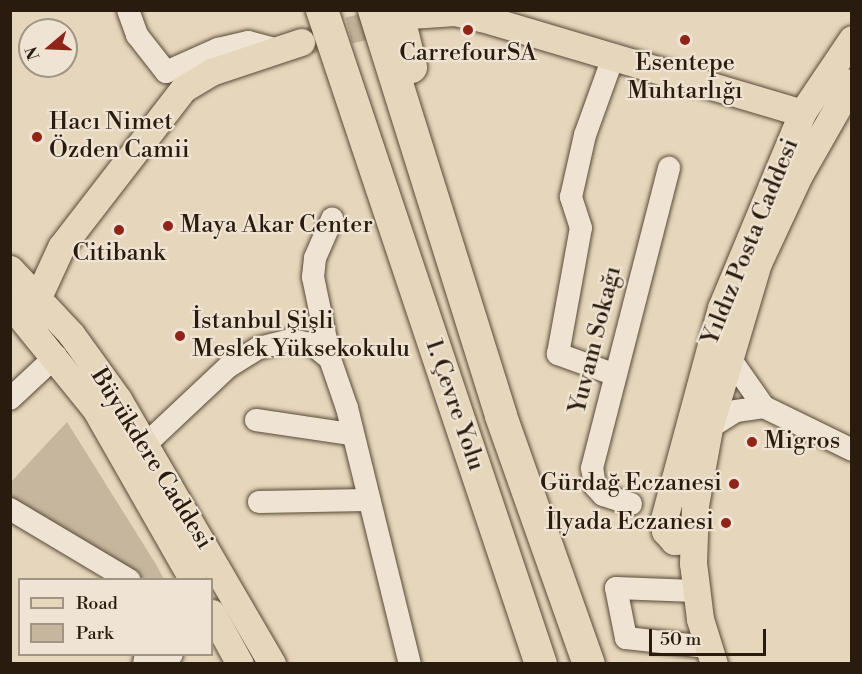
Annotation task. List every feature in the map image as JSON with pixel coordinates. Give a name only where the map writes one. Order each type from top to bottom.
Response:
[{"type":"highway","points":[[306,10],[329,69],[353,108]]},
{"type":"highway","name":"1. Çevre Yolu","points":[[322,10],[353,108],[542,663]]},
{"type":"highway","name":"1. Çevre Yolu","points":[[374,10],[451,261],[589,663]]},
{"type":"highway","points":[[404,13],[445,193],[451,261]]},
{"type":"highway","points":[[571,612],[596,663]]},
{"type":"main road","points":[[404,13],[455,12],[614,55],[802,113]]},
{"type":"main road","name":"Yıldız Posta Caddesi","points":[[693,540],[674,541],[665,531],[664,519],[701,372],[733,273],[802,113],[852,39]]},
{"type":"main road","points":[[34,330],[38,297],[61,247],[183,89],[211,72],[288,45]]},
{"type":"main road","points":[[802,113],[824,96],[850,87]]},
{"type":"main road","name":"Yıldız Posta Caddesi","points":[[711,655],[695,591],[693,540],[709,428],[758,263],[799,175],[850,87]]},
{"type":"main road","points":[[799,175],[808,137],[802,113]]},
{"type":"main road","points":[[10,262],[36,261],[61,247]]},
{"type":"main road","name":"Büyükdere Caddesi","points":[[10,269],[38,297],[94,366],[146,444],[272,663]]},
{"type":"main road","name":"Büyükdere Caddesi","points":[[10,304],[56,356],[106,426],[192,578]]},
{"type":"main road","points":[[213,616],[240,663]]},
{"type":"street","points":[[128,10],[137,35],[166,72],[218,49],[248,42],[288,45]]},
{"type":"street","points":[[613,374],[558,354],[581,228],[571,197],[587,126],[614,55]]},
{"type":"street","name":"Yuvam Sokağı","points":[[631,504],[603,495],[595,486],[592,468],[613,374],[669,168]]},
{"type":"street","points":[[332,219],[315,258],[313,277],[330,359],[410,663]]},
{"type":"street","points":[[146,444],[228,367],[259,348],[292,340],[313,345],[330,359]]},
{"type":"street","points":[[10,399],[56,356]]},
{"type":"street","points":[[729,357],[764,407],[852,450]]},
{"type":"street","points":[[709,428],[736,411],[764,407]]},
{"type":"street","points":[[256,420],[351,434]]},
{"type":"street","points":[[259,502],[367,500]]},
{"type":"street","points":[[10,509],[127,578]]},
{"type":"street","points":[[695,591],[616,588],[626,638],[711,655]]},
{"type":"green space","points":[[67,422],[163,578],[136,578],[11,500],[10,483]]},
{"type":"tunnel","points":[[309,40],[397,18]]},
{"type":"place","name":"CarrefourSA","points":[[468,30]]},
{"type":"place","name":"Esentepe Muhtarlığı","points":[[685,40]]},
{"type":"place","name":"Hacı Nimet Özden Camii","points":[[37,137]]},
{"type":"place","name":"Maya Akar Center","points":[[168,226]]},
{"type":"place","name":"Citibank","points":[[119,230]]},
{"type":"place","name":"İstanbul Şişli Meslek Yüksekokulu","points":[[180,336]]},
{"type":"place","name":"Migros","points":[[752,442]]},
{"type":"place","name":"Gürdağ Eczanesi","points":[[734,484]]},
{"type":"place","name":"İlyada Eczanesi","points":[[726,523]]}]
